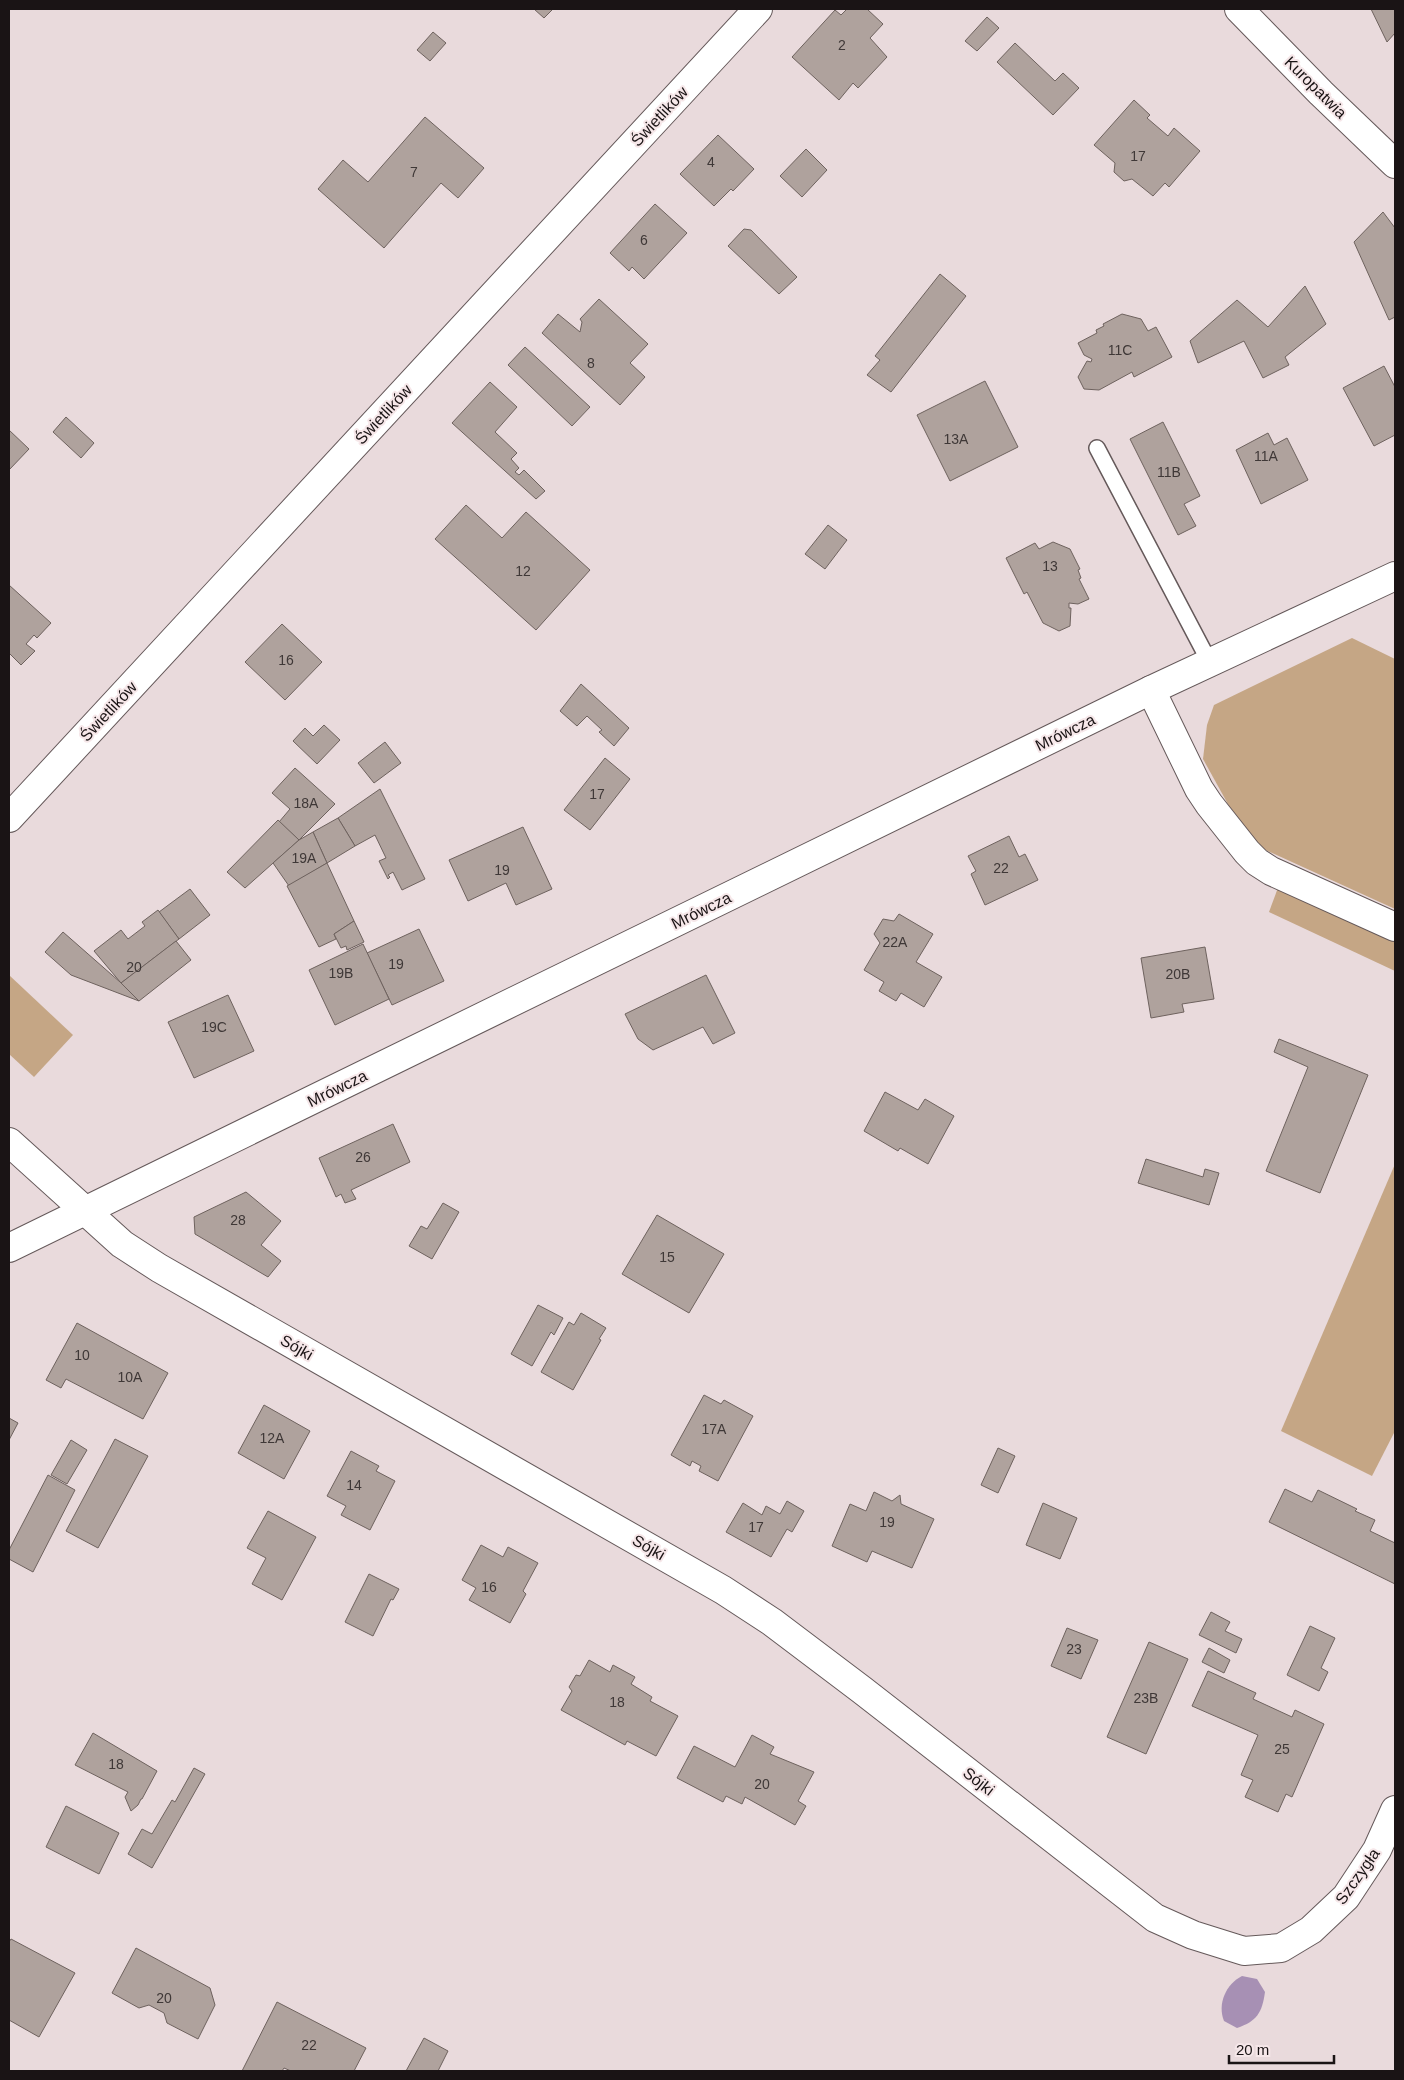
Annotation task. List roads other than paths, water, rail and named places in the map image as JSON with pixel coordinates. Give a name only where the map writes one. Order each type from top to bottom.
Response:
[{"type":"street","name":"Świetlików","points":[[9,818],[758,9]]},
{"type":"street","name":"Kuropatwia","points":[[1239,9],[1321,93],[1395,164]]},
{"type":"street","name":"Mrówcza","points":[[9,1248],[1151,690],[1395,576]]},
{"type":"street","points":[[1151,690],[1199,789],[1247,852],[1257,862],[1271,871],[1395,927]]},
{"type":"street","name":"Sójki","points":[[9,1142],[122,1244],[160,1268],[723,1590],[772,1622],[1155,1918],[1193,1935],[1244,1951],[1281,1948]]},
{"type":"street","name":"Szczygła","points":[[1281,1948],[1311,1930],[1346,1897],[1377,1850],[1395,1810]]},
{"type":"lane","points":[[1097,448],[1210,663]]}]
